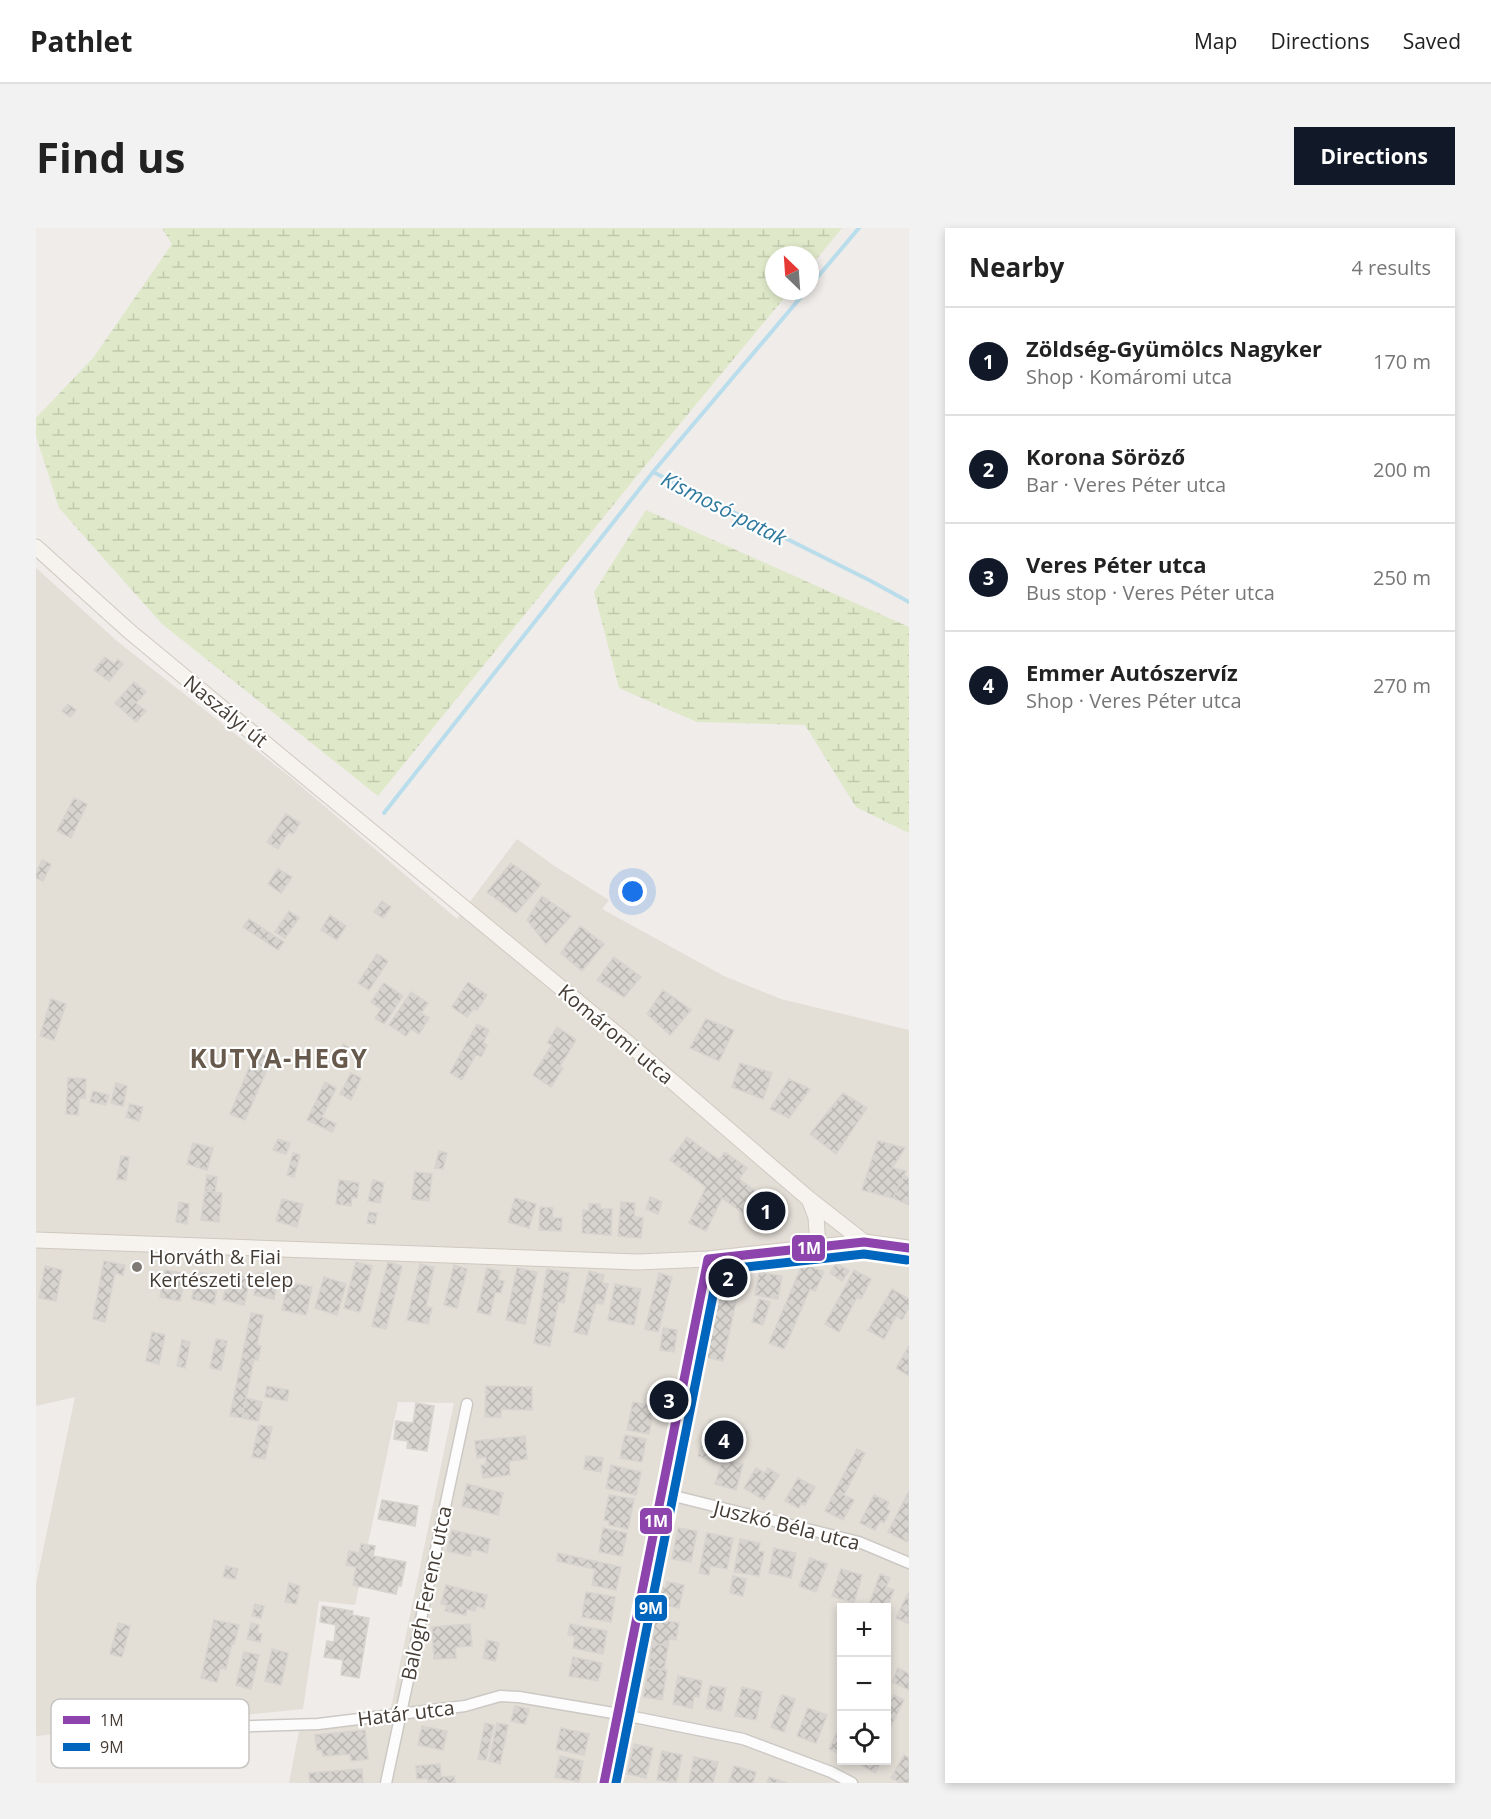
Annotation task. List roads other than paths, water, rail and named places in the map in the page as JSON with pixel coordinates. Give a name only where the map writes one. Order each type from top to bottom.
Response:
[{"type":"main road","name":"Naszályi út","points":[[36,547],[129,631],[421,872]]},
{"type":"main road","name":"Komáromi utca","points":[[421,872],[864,1242]]},
{"type":"main road","points":[[809,1198],[816,1217],[818,1246]]},
{"type":"main road","points":[[36,1240],[638,1262],[708,1260],[864,1242],[909,1248]]},
{"type":"street","points":[[604,1783],[708,1260]]},
{"type":"street","name":"Balogh Ferenc utca","points":[[386,1783],[467,1404]]},
{"type":"street","name":"Juszkó Béla utca","points":[[662,1493],[859,1542],[909,1563]]},
{"type":"street","name":"Határ utca","points":[[249,1726],[318,1724],[465,1706],[500,1696],[519,1697],[743,1739],[831,1772],[852,1783]]},
{"type":"waterway","name":"Kismosó-patak","points":[[819,275],[859,228]]},
{"type":"waterway","name":"Kismosó-patak","points":[[798,300],[653,472],[909,602]]},
{"type":"waterway","points":[[384,813],[653,472]]},
{"type":"place","name":"Zöldség-Gyümölcs Nagyker","points":[[766,1211]]},
{"type":"place","name":"Horváth & Fiai Kertészeti telep","points":[[137,1267]]},
{"type":"place","name":"Korona Söröző","points":[[728,1278]]},
{"type":"place","name":"Veres Péter utca","points":[[669,1400]]},
{"type":"place","name":"Emmer Autószervíz","points":[[724,1440]]},
{"type":"district","name":"KUTYA-HEGY","points":[[279,1058]]}]
